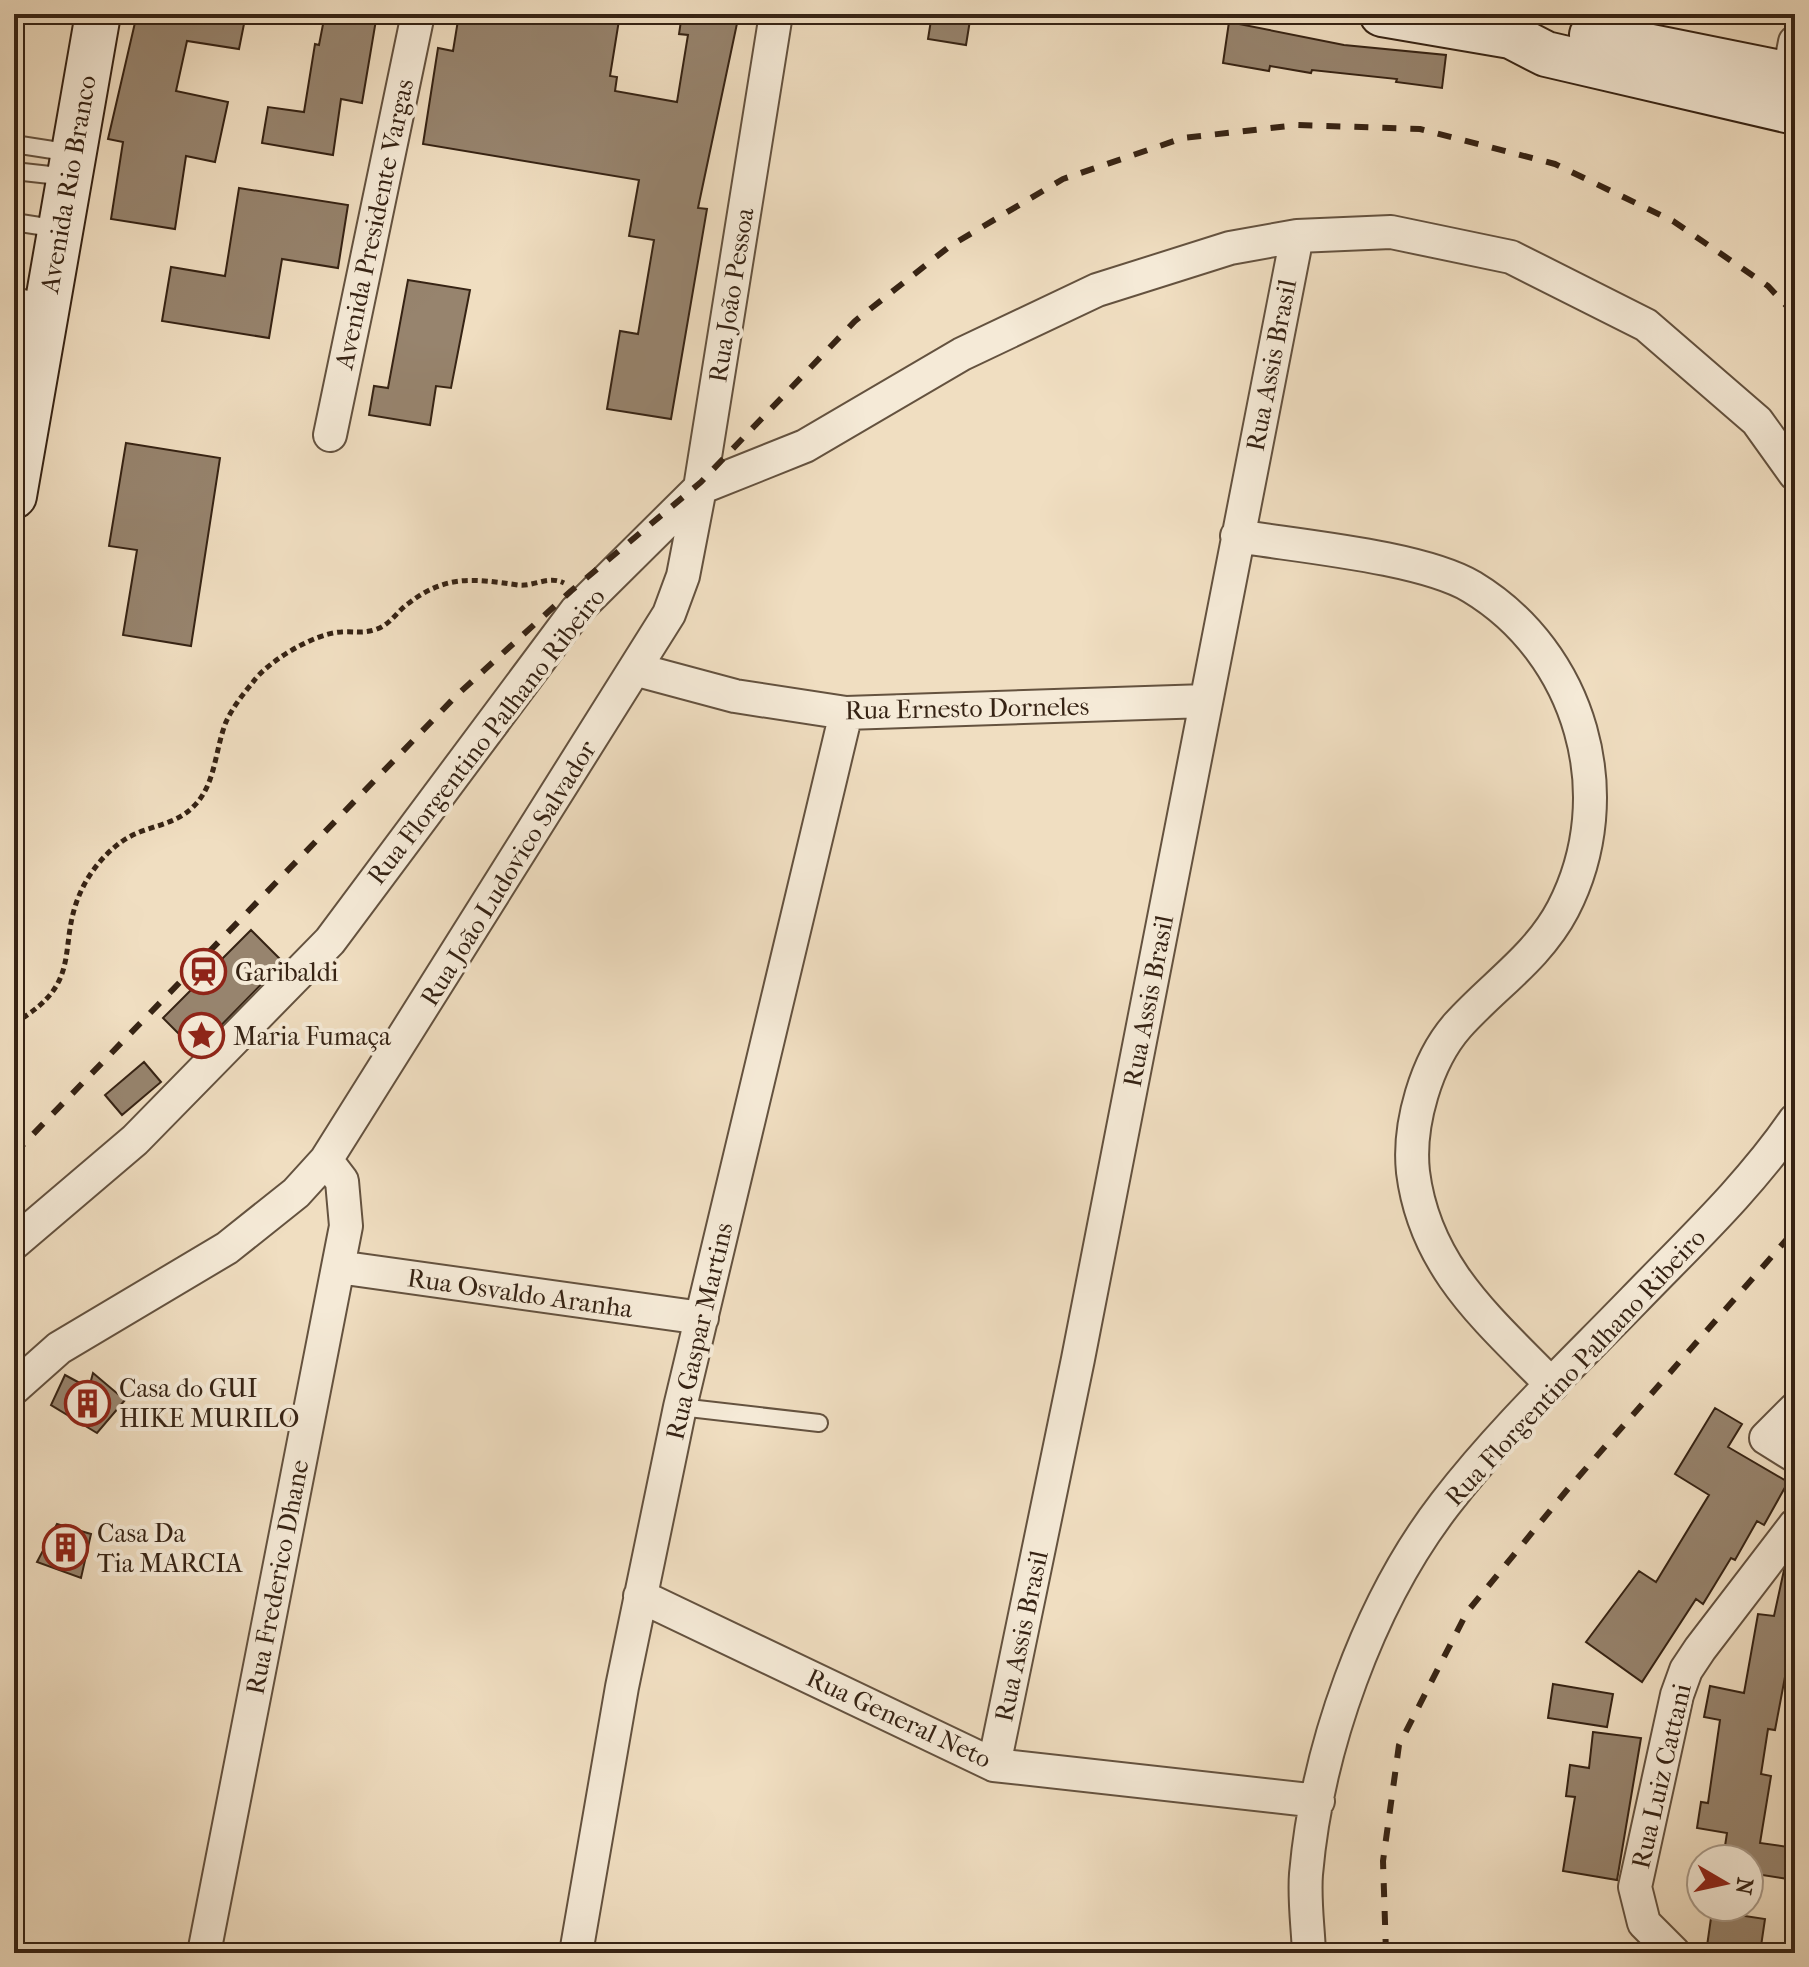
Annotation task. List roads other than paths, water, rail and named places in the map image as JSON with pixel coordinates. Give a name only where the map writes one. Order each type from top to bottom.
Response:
[{"type":"street","name":"Avenida Rio Branco","points":[[14,496],[31,300],[61,229],[98,14]]},
{"type":"street","name":"Avenida Presidente Vargas","points":[[330,435],[418,14]]},
{"type":"street","name":"Rua João Pessoa","points":[[683,576],[700,488],[776,14]]},
{"type":"street","points":[[1382,14],[1531,33],[1791,83]]},
{"type":"street","name":"Rua Florgentino Palhano Ribeiro","points":[[14,1243],[135,1140],[320,951],[576,611],[700,488],[805,446],[962,354],[1097,290],[1230,248],[1297,236],[1391,232],[1511,257],[1646,325],[1757,421],[1795,474]]},
{"type":"street","name":"Rua Assis Brasil","points":[[994,1765],[1078,1359],[1297,236]]},
{"type":"street","points":[[1237,536],[1408,564],[1471,586],[1526,630],[1563,679],[1584,731],[1590,780],[1586,850],[1563,909],[1536,950],[1456,1027],[1429,1074],[1415,1133],[1413,1171],[1424,1218],[1441,1262],[1464,1295],[1552,1385]]},
{"type":"street","name":"Rua João Ludovico Salvador","points":[[14,1388],[59,1348],[227,1248],[296,1193],[326,1160],[638,670],[669,614],[683,576]]},
{"type":"street","name":"Rua Ernesto Dorneles","points":[[638,670],[735,696],[846,713],[1206,701]]},
{"type":"street","name":"Rua Gaspar Martins","points":[[576,1953],[640,1596],[680,1407],[846,713]]},
{"type":"street","name":"Rua Florgentino Palhano Ribeiro","points":[[1309,1953],[1306,1876],[1318,1801],[1329,1749],[1370,1626],[1444,1505],[1552,1385],[1763,1167],[1795,1120]]},
{"type":"street","name":"Rua Frederico Dhane","points":[[204,1953],[346,1226],[346,1195],[342,1181],[326,1160]]},
{"type":"street","name":"Rua Osvaldo Aranha","points":[[338,1267],[702,1318]]},
{"type":"street","points":[[1795,1409],[1766,1438],[1795,1456]]},
{"type":"street","name":"Rua Luiz Cattani","points":[[1674,1953],[1644,1923],[1635,1887],[1677,1695],[1686,1670],[1700,1649],[1795,1525]]},
{"type":"street","name":"Rua General Neto","points":[[640,1596],[994,1765],[1318,1801]]},
{"type":"lane","points":[[14,144],[72,165]]},
{"type":"lane","points":[[14,171],[72,165]]},
{"type":"lane","points":[[14,222],[61,229]]},
{"type":"lane","points":[[680,1407],[819,1423]]},
{"type":"railway","points":[[14,1154],[457,695],[571,591],[701,482],[855,321],[950,246],[1063,179],[1183,138],[1298,125],[1420,129],[1555,164],[1673,221],[1768,286],[1795,315]]},
{"type":"railway","points":[[1386,1953],[1383,1861],[1399,1745],[1467,1612],[1567,1490],[1795,1230]]},
{"type":"place","name":"Garibaldi","points":[[204,972]]},
{"type":"place","name":"Maria Fumaça","points":[[202,1036]]},
{"type":"place","name":"Casa do GUI HIKE MURILO","points":[[88,1403]]},
{"type":"place","name":"Casa Da Tia MARCIA","points":[[66,1548]]}]
